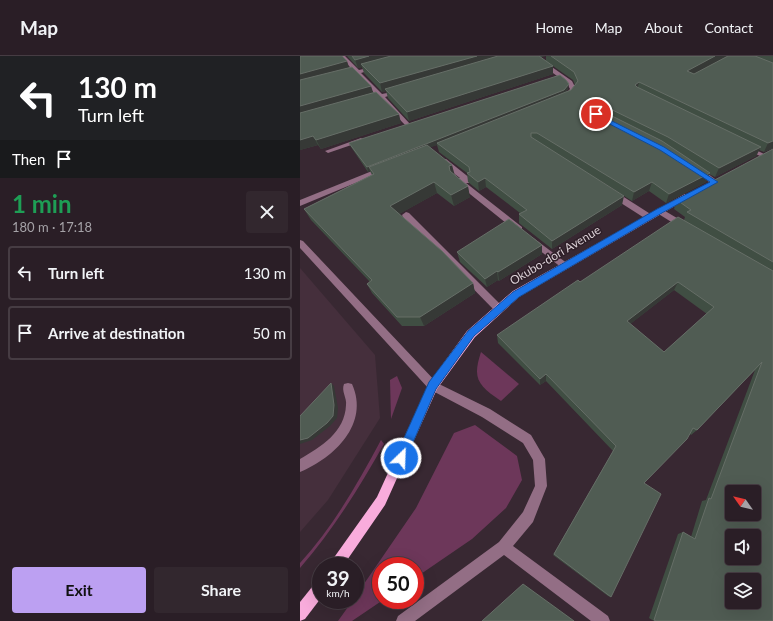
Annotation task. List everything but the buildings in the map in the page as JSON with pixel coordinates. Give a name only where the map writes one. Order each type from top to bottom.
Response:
[{"type":"main road","points":[[750,164],[773,151]]},
{"type":"main road","name":"Okubo-dori Avenue","points":[[342,557],[382,501],[433,386],[471,334],[516,294],[649,217],[694,193]]},
{"type":"main road","points":[[300,614],[312,598]]},
{"type":"street","points":[[342,56],[380,97],[411,124],[401,127]]},
{"type":"street","points":[[532,56],[570,82],[573,89],[567,97],[559,100]]},
{"type":"street","points":[[539,61],[547,58]]},
{"type":"street","points":[[335,78],[379,66]]},
{"type":"street","points":[[553,78],[560,76]]},
{"type":"street","points":[[366,101],[410,88]]},
{"type":"street","points":[[328,151],[372,137]]},
{"type":"street","points":[[740,144],[764,156]]},
{"type":"street","points":[[437,156],[498,204]]},
{"type":"street","points":[[687,164],[715,182]]},
{"type":"street","points":[[300,203],[395,165]]},
{"type":"street","points":[[456,179],[565,266]]},
{"type":"street","points":[[606,190],[649,217]]},
{"type":"street","points":[[660,211],[693,232]]},
{"type":"street","points":[[406,215],[499,310]]},
{"type":"street","points":[[300,243],[433,386],[486,413],[527,440],[539,459],[542,486],[528,517],[504,547],[403,621]]},
{"type":"street","points":[[300,466],[323,452],[341,436],[350,418],[352,403],[348,388]]},
{"type":"street","points":[[504,547],[603,621]]},
{"type":"shaded area","points":[[300,268],[375,355],[380,418],[328,500],[300,532]]},
{"type":"shaded area","points":[[481,352],[519,384],[501,401],[482,386],[479,381],[477,369]]},
{"type":"shaded area","points":[[397,376],[402,388],[391,419],[390,380]]},
{"type":"shaded area","points":[[475,425],[517,456],[522,480],[506,508],[472,539],[424,572],[424,557],[382,557],[416,508],[454,433]]},
{"type":"shaded area","points":[[381,440],[384,444],[355,493],[324,539],[300,568],[300,563],[334,520]]},
{"type":"shaded area","points":[[372,572],[372,607],[352,621],[338,621],[347,609],[364,609],[364,584]]},
{"type":"route","points":[[401,458],[433,386],[471,334],[516,294],[660,211],[715,182],[662,148],[596,114]]}]
